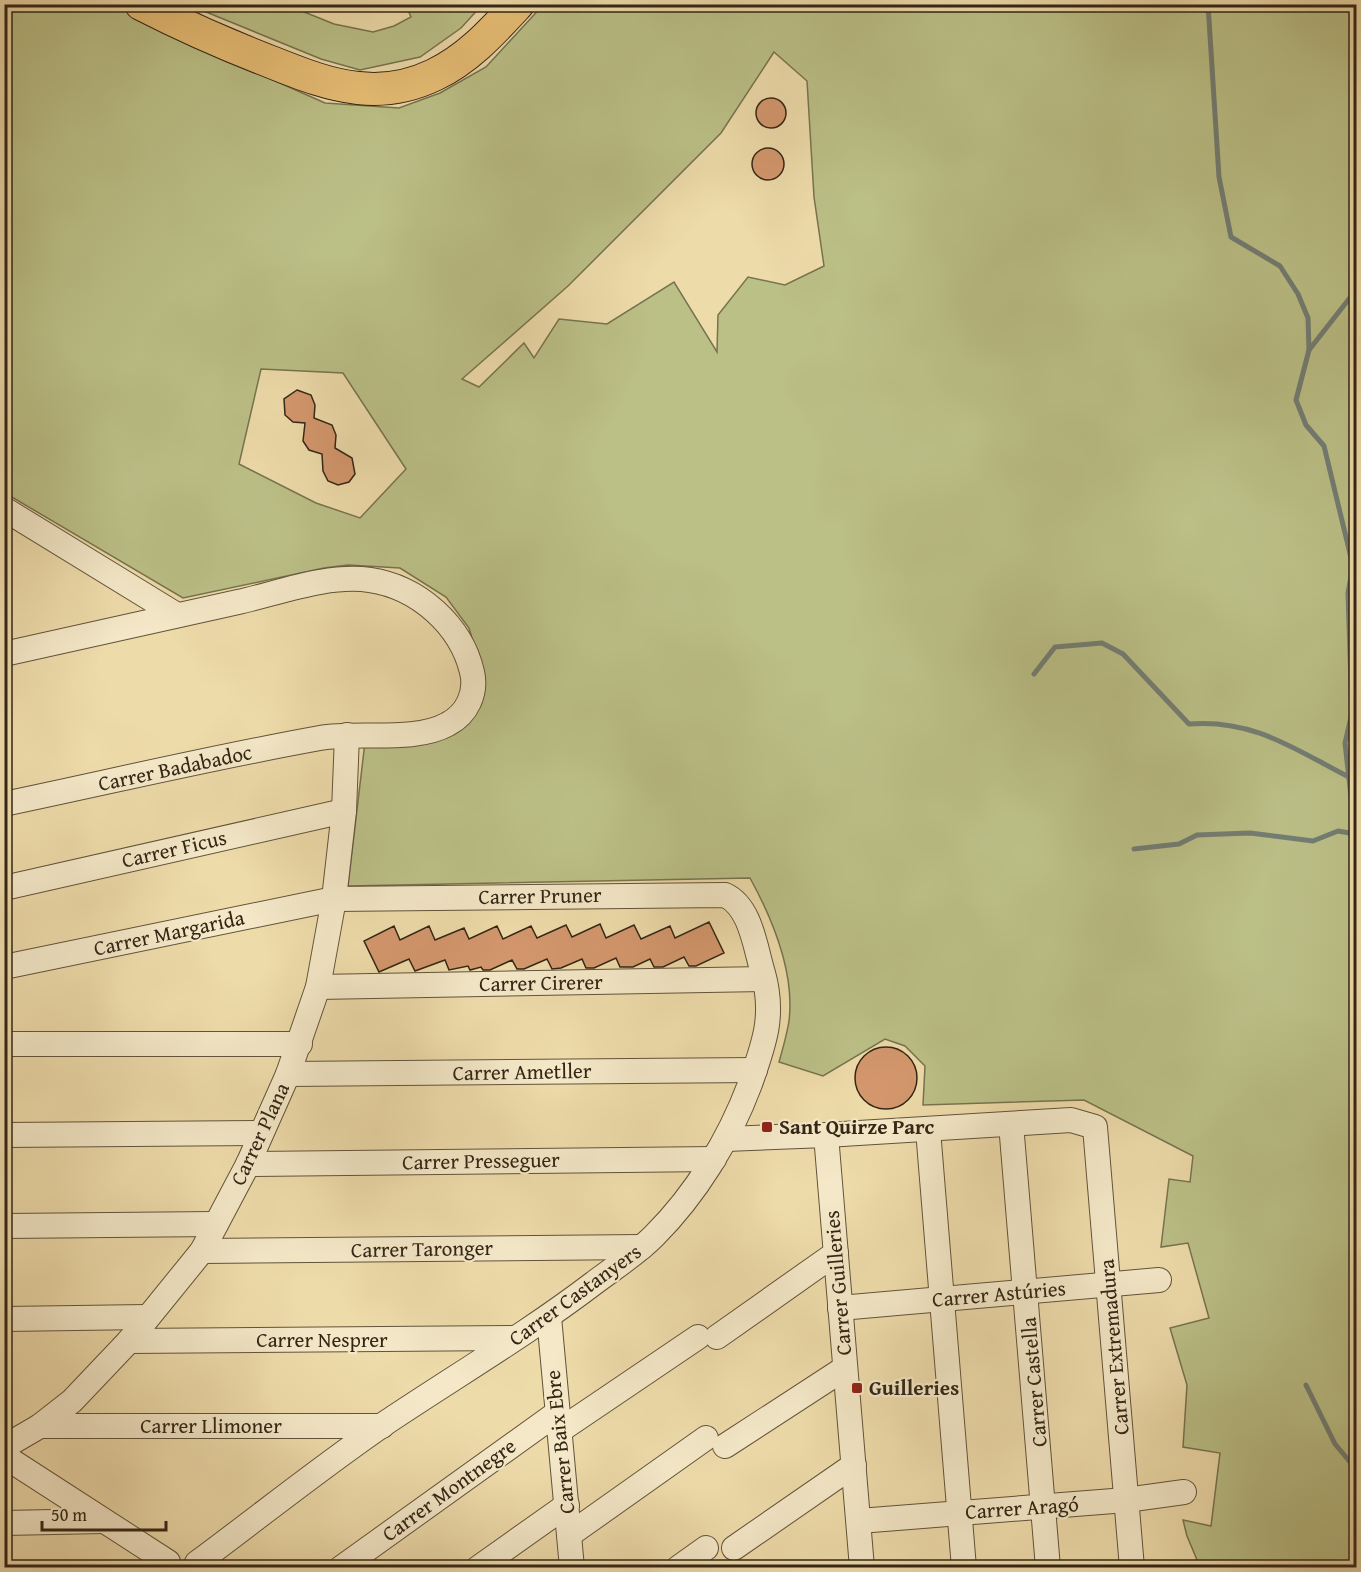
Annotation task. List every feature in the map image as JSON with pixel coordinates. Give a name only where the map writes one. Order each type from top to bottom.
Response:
[{"type":"main road","points":[[141,4],[180,25],[305,75],[341,85],[373,89],[416,82],[449,67],[483,41],[518,4]]},
{"type":"street","points":[[4,509],[177,615]]},
{"type":"street","name":"Carrer Badabadoc","points":[[4,654],[353,579],[388,584],[406,591],[446,621],[469,660],[474,680],[472,697],[464,711],[448,724],[427,732],[323,737],[4,804]]},
{"type":"street","name":"Carrer Plana","points":[[4,1447],[40,1426],[72,1401],[129,1341],[202,1251],[248,1164],[300,1044],[318,987],[334,899],[344,811],[347,735]]},
{"type":"street","name":"Carrer Ficus","points":[[4,888],[344,811]]},
{"type":"street","name":"Carrer Pruner","points":[[334,899],[708,894],[725,895],[737,901],[742,907]]},
{"type":"street","name":"Carrer Margarida","points":[[4,967],[334,899]]},
{"type":"street","name":"Carrer Castanyers","points":[[198,1565],[382,1426],[549,1317],[642,1247],[671,1218],[720,1149],[755,1070],[770,1012],[770,996],[742,907]]},
{"type":"street","name":"Carrer Cirerer","points":[[318,987],[764,979]]},
{"type":"street","points":[[4,1044],[300,1044]]},
{"type":"street","name":"Carrer Ametller","points":[[288,1074],[755,1070]]},
{"type":"street","name":"Carrer Extremadura","points":[[1011,1124],[1071,1120],[1095,1127],[1132,1568]]},
{"type":"street","points":[[720,1149],[826,1135],[1011,1124]]},
{"type":"street","name":"Carrer Castella","points":[[1011,1124],[1027,1292],[1048,1568]]},
{"type":"street","points":[[928,1130],[964,1568]]},
{"type":"street","points":[[4,1135],[260,1133]]},
{"type":"street","name":"Carrer Guilleries","points":[[826,1135],[862,1567]]},
{"type":"street","name":"Carrer Presseguer","points":[[248,1164],[720,1149]]},
{"type":"street","points":[[4,1226],[216,1224]]},
{"type":"street","name":"Carrer Taronger","points":[[202,1251],[642,1247]]},
{"type":"street","name":"Carrer Montnegre","points":[[341,1568],[558,1422],[707,1337],[836,1253]]},
{"type":"street","name":"Carrer Astúries","points":[[840,1308],[1159,1280]]},
{"type":"street","points":[[4,1318],[147,1317]]},
{"type":"street","name":"Carrer Baix Ebre","points":[[549,1317],[572,1568]]},
{"type":"street","name":"Carrer Nesprer","points":[[129,1341],[515,1338]]},
{"type":"street","points":[[569,1535],[715,1442],[845,1368]]},
{"type":"street","name":"Carrer Llimoner","points":[[40,1426],[382,1426]]},
{"type":"street","points":[[4,1456],[167,1565],[180,1556],[198,1565]]},
{"type":"street","points":[[734,1548],[854,1465]]},
{"type":"street","name":"Carrer Aragó","points":[[859,1521],[1126,1500],[1184,1492]]},
{"type":"street","points":[[478,1568],[567,1505]]},
{"type":"street","points":[[4,1523],[104,1521]]},
{"type":"street","points":[[678,1568],[705,1548]]},
{"type":"green space","points":[[4,5],[117,5],[187,42],[325,103],[399,108],[440,93],[486,67],[543,5],[1356,5],[1356,1567],[1200,1567],[1187,1536],[1183,1520],[1211,1526],[1220,1453],[1183,1447],[1187,1385],[1170,1328],[1209,1318],[1188,1243],[1161,1247],[1169,1179],[1190,1182],[1193,1156],[1084,1100],[923,1105],[925,1066],[905,1046],[885,1039],[823,1076],[779,1062],[789,1021],[789,984],[774,929],[750,878],[348,886],[365,742],[441,734],[481,668],[469,628],[446,597],[400,568],[348,565],[183,598],[5,493]],"holes":[[[774,52],[807,81],[814,197],[824,266],[785,285],[748,277],[718,315],[717,352],[674,282],[607,324],[559,319],[534,358],[524,343],[479,387],[462,379],[568,286],[721,133]],[[261,369],[343,373],[406,469],[360,518],[316,503],[239,464]]]},
{"type":"green space","points":[[189,5],[287,5],[334,24],[373,32],[394,26],[411,17],[406,5],[482,5],[461,28],[420,57],[360,70],[321,59]]},
{"type":"building","points":[[771,98],[777,99],[785,107],[785,119],[777,127],[771,128],[765,127],[757,119],[756,113],[757,107],[765,99]]},
{"type":"building","points":[[768,148],[780,152],[784,164],[780,176],[768,180],[756,176],[752,164],[756,152]]},
{"type":"building","points":[[297,390],[311,395],[315,405],[314,418],[332,425],[336,435],[335,448],[352,458],[355,474],[349,482],[338,485],[328,481],[323,471],[322,454],[309,450],[303,441],[305,423],[293,422],[285,415],[284,399]]},
{"type":"building","points":[[709,922],[724,953],[696,966],[689,966],[684,957],[663,967],[654,967],[650,959],[633,967],[620,967],[616,958],[594,968],[586,968],[582,959],[561,968],[552,969],[547,959],[524,969],[517,969],[512,960],[490,970],[483,970],[481,967],[470,970],[468,966],[449,970],[445,960],[415,971],[409,959],[379,972],[364,941],[394,926],[400,940],[429,926],[435,940],[464,928],[469,939],[497,926],[503,939],[531,926],[537,938],[566,925],[572,937],[600,924],[606,938],[634,925],[641,939],[670,926],[675,938]]},
{"type":"building","points":[[886,1047],[898,1049],[908,1056],[915,1066],[917,1078],[915,1090],[908,1100],[898,1107],[886,1109],[874,1107],[864,1100],[857,1090],[855,1078],[857,1066],[864,1056],[874,1049]]},
{"type":"waterway","points":[[1208,4],[1219,177],[1231,237],[1280,266],[1298,294],[1308,318],[1309,350],[1296,400],[1306,425],[1324,446],[1353,566],[1348,593],[1352,713],[1345,743],[1356,841]]},
{"type":"waterway","points":[[1309,350],[1356,290]]},
{"type":"waterway","points":[[1034,674],[1055,647],[1102,643],[1123,654],[1189,724],[1234,726],[1254,731],[1273,738],[1349,777]]},
{"type":"waterway","points":[[1134,849],[1179,844],[1197,835],[1250,833],[1313,841],[1338,831],[1355,834]]},
{"type":"waterway","points":[[1306,1385],[1335,1444],[1356,1469]]},
{"type":"place","name":"Sant Quirze Parc","points":[[767,1127]]},
{"type":"place","name":"Guilleries","points":[[857,1388]]}]
